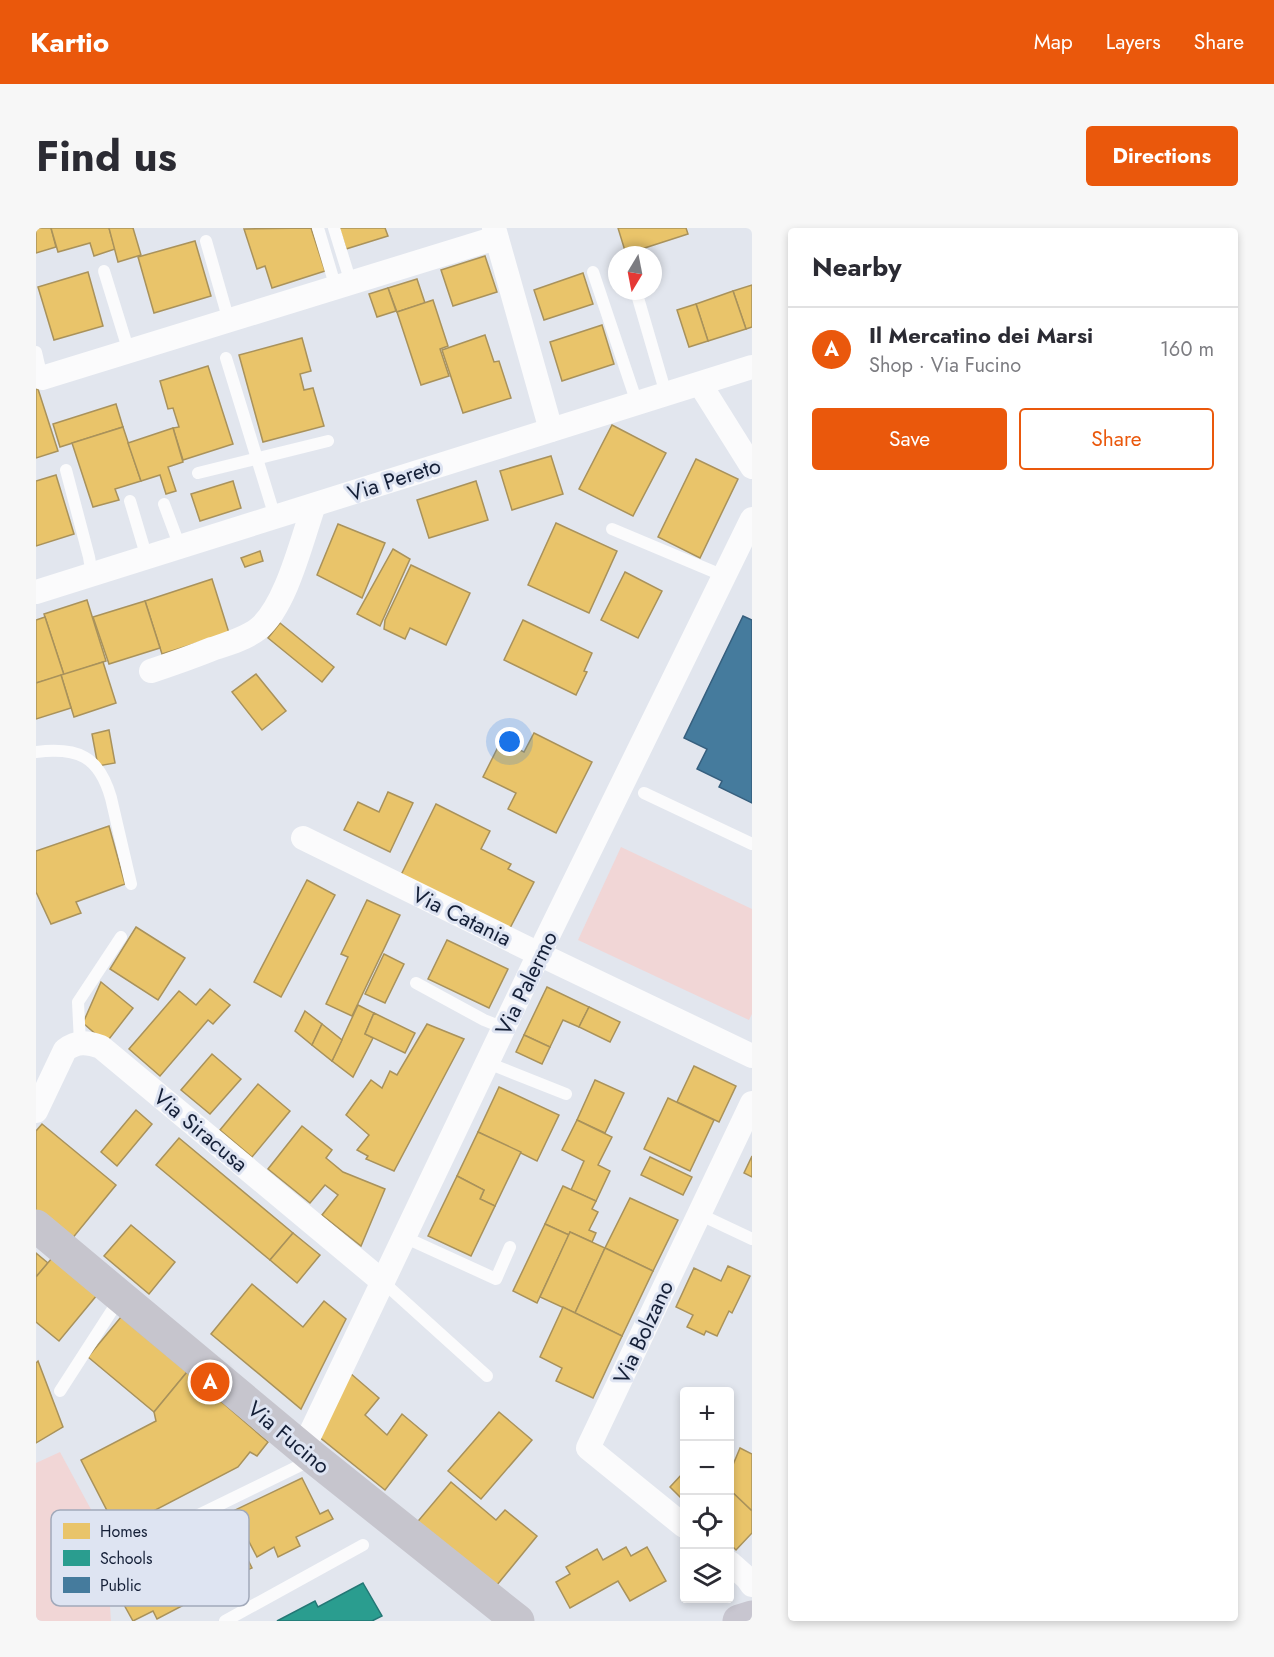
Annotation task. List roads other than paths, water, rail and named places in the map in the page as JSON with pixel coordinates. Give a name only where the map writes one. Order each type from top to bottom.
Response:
[{"type":"main road","name":"Via Fucino","points":[[36,1226],[309,1454],[518,1621]]},
{"type":"main road","points":[[740,1621],[752,1617]]},
{"type":"street","points":[[42,378],[343,286],[495,233],[551,430]]},
{"type":"street","name":"Via Pereto","points":[[36,592],[752,367]]},
{"type":"street","points":[[700,384],[752,467]]},
{"type":"street","points":[[151,671],[233,642],[264,623],[282,596],[314,505]]},
{"type":"street","name":"Via Palermo","points":[[309,1454],[404,1237],[539,954],[752,519]]},
{"type":"street","name":"Via Catania","points":[[303,838],[752,1056]]},
{"type":"street","points":[[36,1111],[65,1050],[80,1043]]},
{"type":"street","name":"Via Siracusa","points":[[80,1043],[101,1047],[113,1056],[383,1282]]},
{"type":"street","name":"Via Bolzano","points":[[680,1524],[588,1448],[752,1103]]},
{"type":"street","points":[[734,1567],[752,1585]]},
{"type":"lane","points":[[318,228],[343,286]]},
{"type":"lane","points":[[334,228],[343,286]]},
{"type":"lane","points":[[206,241],[230,321]]},
{"type":"lane","points":[[104,272],[129,352]]},
{"type":"lane","points":[[593,272],[637,403]]},
{"type":"lane","points":[[639,300],[666,394]]},
{"type":"lane","points":[[36,352],[42,378]]},
{"type":"lane","points":[[226,358],[275,517]]},
{"type":"lane","points":[[198,473],[328,441]]},
{"type":"lane","points":[[66,470],[92,575]]},
{"type":"lane","points":[[130,501],[147,558]]},
{"type":"lane","points":[[164,504],[180,547]]},
{"type":"lane","points":[[612,530],[724,576]]},
{"type":"lane","points":[[36,752],[51,750],[75,753],[94,763],[99,770],[111,798],[130,884]]},
{"type":"lane","points":[[644,793],[752,844]]},
{"type":"lane","points":[[80,1043],[78,1002],[121,937]]},
{"type":"lane","points":[[416,983],[484,1020],[504,1028]]},
{"type":"lane","points":[[488,1063],[566,1094]]},
{"type":"lane","points":[[699,1214],[752,1239]]},
{"type":"lane","points":[[404,1237],[496,1279],[510,1247]]},
{"type":"lane","points":[[383,1282],[487,1376]]},
{"type":"lane","points":[[60,1391],[121,1297]]},
{"type":"lane","points":[[205,1510],[309,1454]]},
{"type":"lane","points":[[225,1621],[363,1545]]},
{"type":"place","name":"Il Mercatino dei Marsi","points":[[210,1382]]}]
